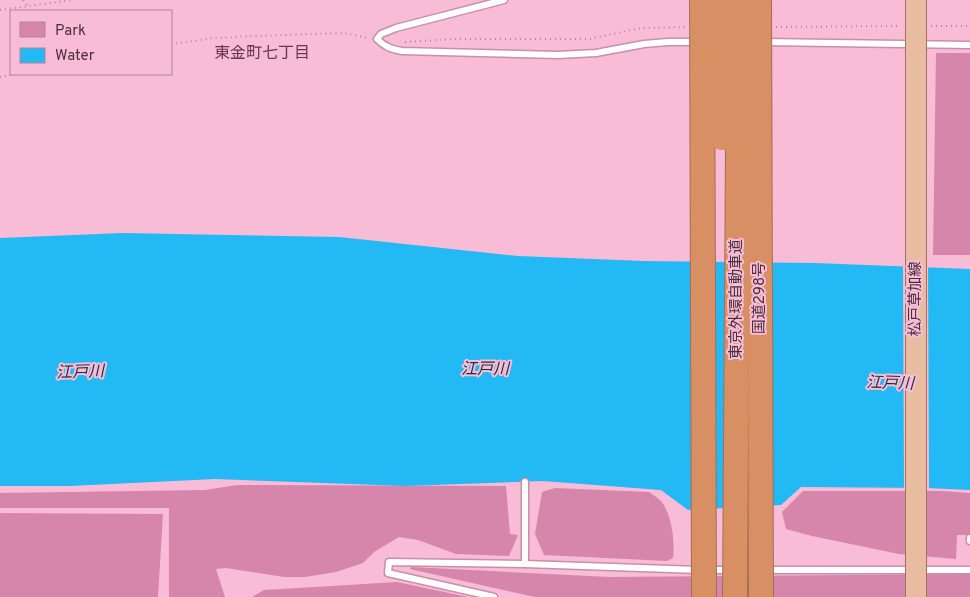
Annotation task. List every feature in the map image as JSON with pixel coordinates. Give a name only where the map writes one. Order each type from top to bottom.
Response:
[{"type":"highway","points":[[702,0],[704,597]]},
{"type":"highway","name":"東京外環自動車道","points":[[721,0],[724,597]]},
{"type":"highway","name":"東京外環自動車道","points":[[735,597],[739,0]]},
{"type":"highway","name":"国道298号","points":[[759,0],[761,597]]},
{"type":"main road","name":"松戸草加線","points":[[916,0],[916,597]]},
{"type":"lane","points":[[504,0],[396,28],[381,34],[377,39],[384,46],[402,51],[558,55],[596,53],[644,44],[707,42]]},
{"type":"lane","points":[[716,42],[726,42]]},
{"type":"lane","points":[[736,42],[745,42]]},
{"type":"lane","points":[[755,42],[970,45]]},
{"type":"lane","points":[[525,482],[525,564]]},
{"type":"lane","points":[[494,597],[388,573],[389,562],[525,564],[678,570],[970,570]]},
{"type":"path","points":[[23,0],[28,6]]},
{"type":"path","points":[[0,10],[72,0]]},
{"type":"path","points":[[172,44],[215,38],[253,36],[345,33],[364,37]]},
{"type":"path","points":[[403,42],[454,39]]},
{"type":"green space","points":[[936,53],[970,53],[970,255],[933,255]]},
{"type":"green space","points":[[237,485],[506,486],[510,534],[518,535],[509,556],[456,554],[418,540],[399,537],[374,552],[363,563],[336,572],[305,577],[284,577],[226,568],[216,569],[225,597],[169,597],[169,508],[0,508],[0,493],[205,490]]},
{"type":"green space","points":[[555,488],[649,492],[661,501],[668,513],[674,544],[673,558],[667,561],[544,555],[535,534],[542,492]]},
{"type":"green space","points":[[803,491],[942,491],[970,493],[970,535],[957,535],[956,559],[899,554],[786,529],[782,512]]},
{"type":"green space","points":[[0,513],[163,514],[158,597],[0,597]]},
{"type":"green space","points":[[411,567],[609,577],[970,574],[970,597],[535,597],[410,569]]},
{"type":"green space","points":[[397,582],[468,597],[252,597],[264,590]]},
{"type":"water","name":"江戸川","points":[[123,233],[339,237],[518,256],[644,261],[815,263],[970,269],[970,490],[801,487],[781,505],[688,510],[661,490],[543,481],[405,486],[215,479],[70,486],[0,486],[0,238]]},
{"type":"pier","points":[[903,264],[928,265],[929,490],[904,490]]},
{"type":"district","name":"東金町七丁目","points":[[262,54]]}]
